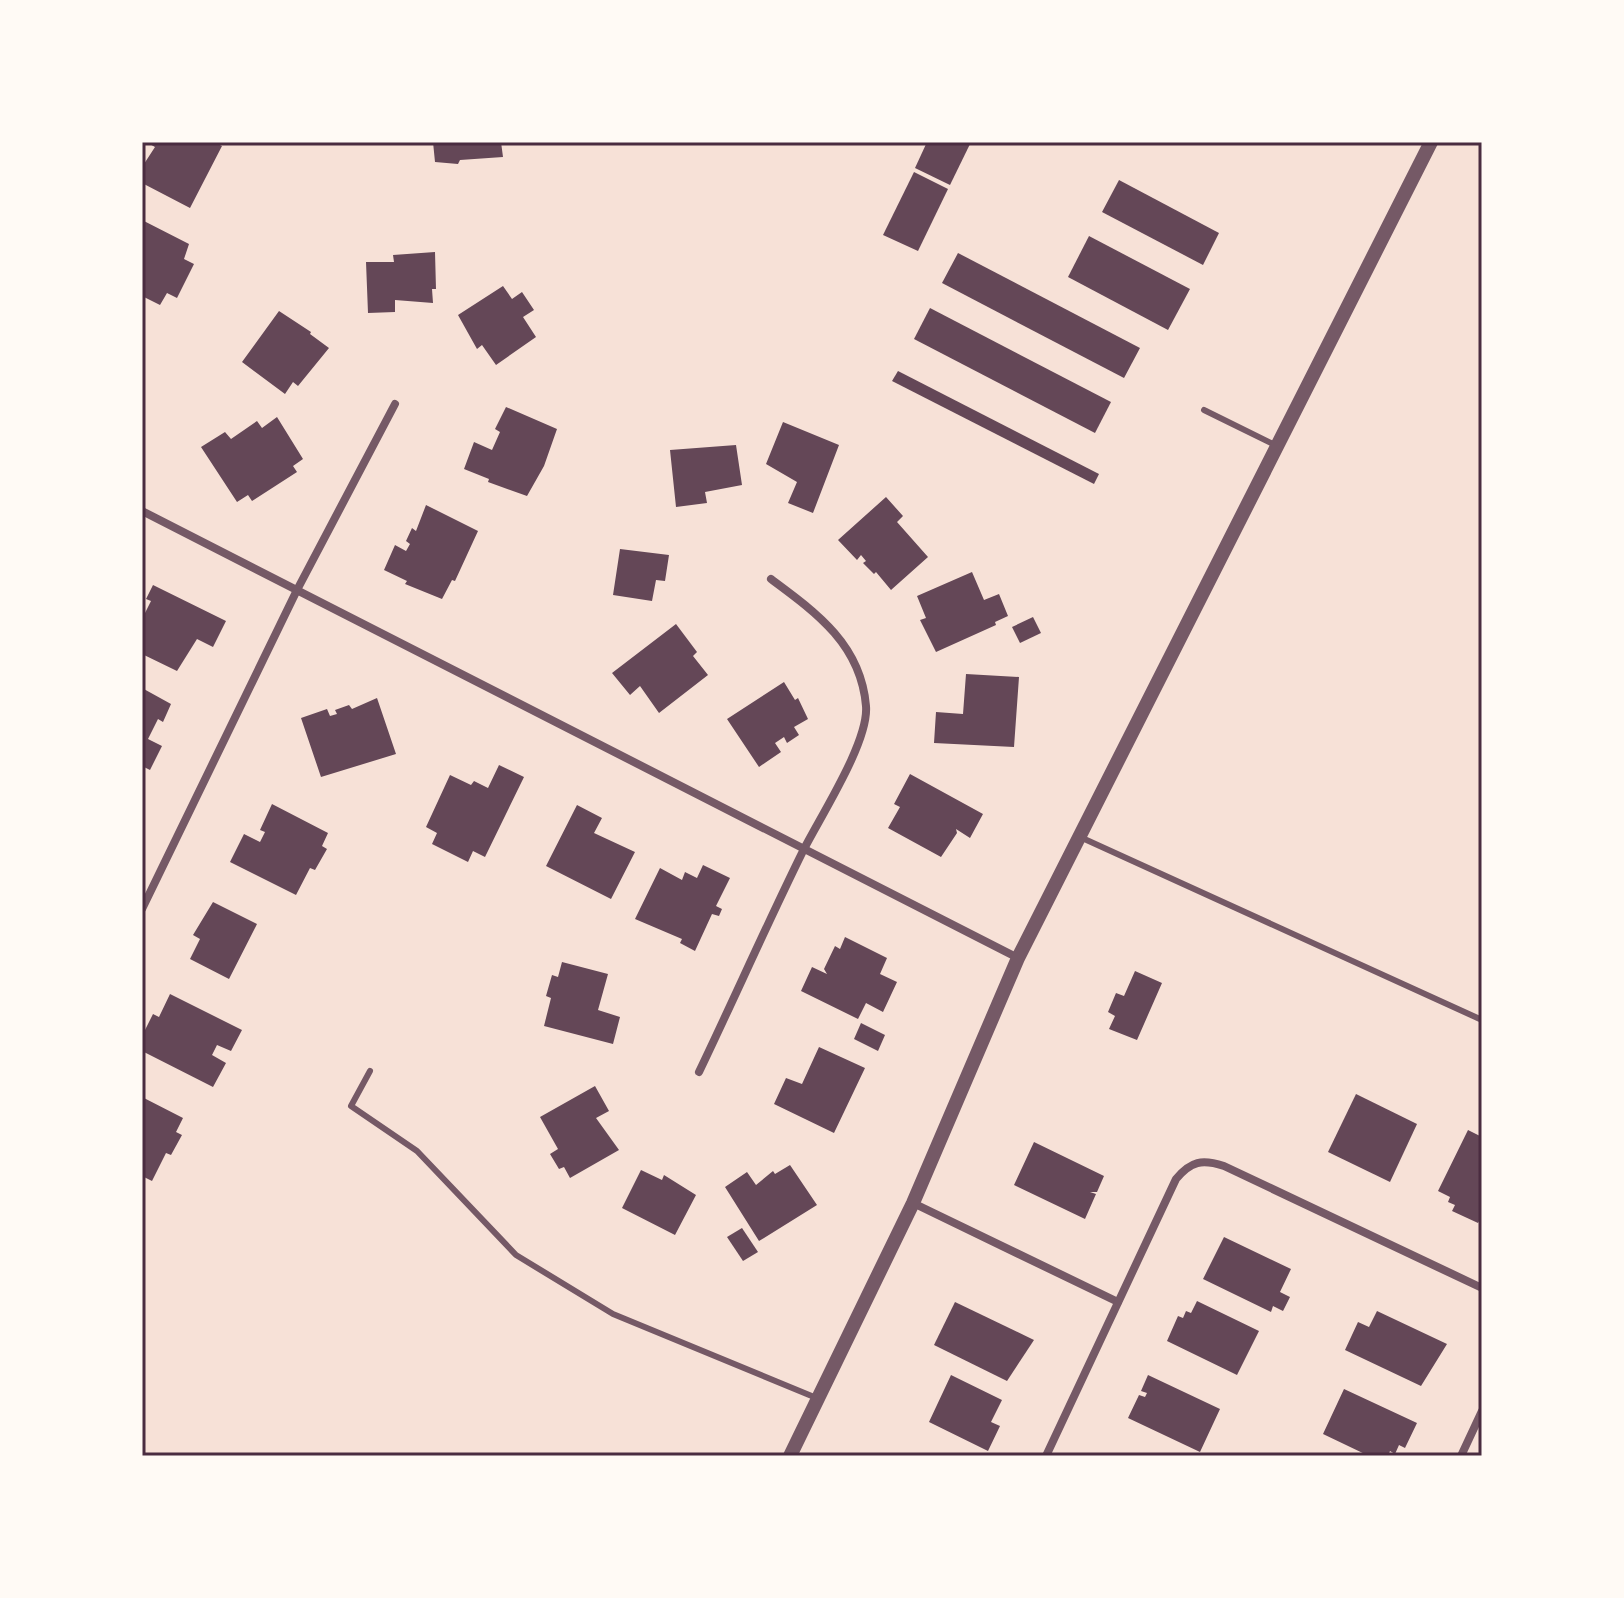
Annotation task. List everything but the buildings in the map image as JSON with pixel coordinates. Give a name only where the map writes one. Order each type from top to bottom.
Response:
[{"type":"street","points":[[790,1456],[913,1203],[1018,958],[1431,142]]},
{"type":"street","points":[[142,909],[297,590],[395,404]]},
{"type":"street","points":[[142,511],[1018,958]]},
{"type":"street","points":[[699,1072],[805,848],[850,764],[866,708],[852,652],[808,606],[771,579]]},
{"type":"street","points":[[1046,1456],[1176,1179],[1185,1168],[1199,1161],[1224,1166],[1482,1288]]},
{"type":"street","points":[[913,1203],[1118,1302]]},
{"type":"street","points":[[1461,1456],[1482,1411]]},
{"type":"lane","points":[[1204,410],[1279,446]]},
{"type":"lane","points":[[1080,837],[1482,1020]]},
{"type":"lane","points":[[370,1071],[351,1106],[417,1151],[516,1255],[613,1314],[819,1399]]}]
